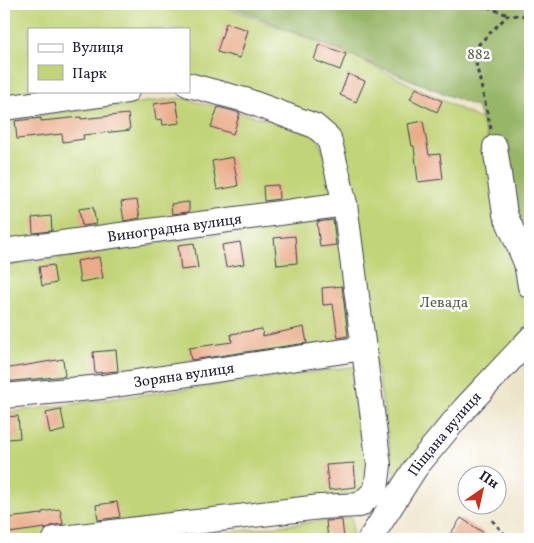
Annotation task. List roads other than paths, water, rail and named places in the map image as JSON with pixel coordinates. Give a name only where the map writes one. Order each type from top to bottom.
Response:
[{"type":"street","points":[[54,539],[320,507],[360,505],[376,490],[379,465],[345,204],[328,138],[315,126],[245,100],[190,85]]},
{"type":"street","points":[[4,108],[121,92]]},
{"type":"street","points":[[495,147],[505,214],[526,263],[530,286]]},
{"type":"street","name":"Виноградна вулиця","points":[[4,251],[345,204]]},
{"type":"street","name":"Піщана вулиця","points":[[370,539],[416,468],[465,408],[530,339]]},
{"type":"street","name":"Зоряна вулиця","points":[[4,396],[112,386],[364,348]]},
{"type":"park label","name":"882","points":[[479,54]]},
{"type":"park label","name":"Левада","points":[[444,302]]}]
